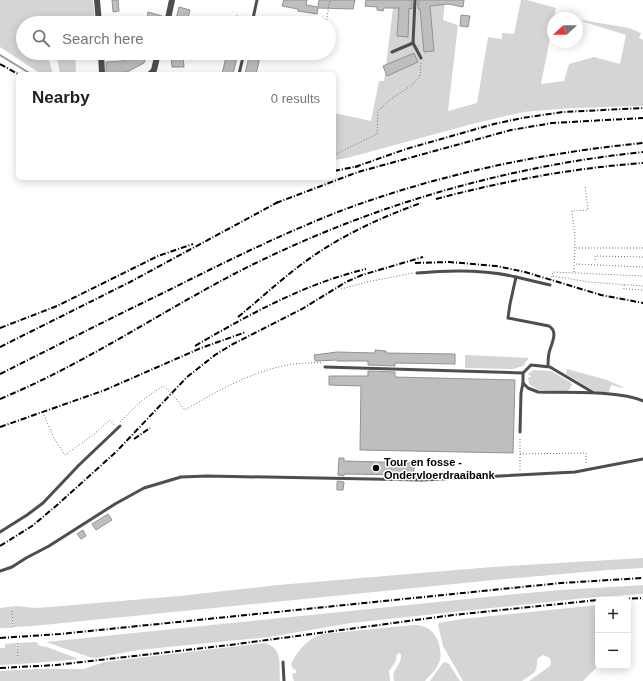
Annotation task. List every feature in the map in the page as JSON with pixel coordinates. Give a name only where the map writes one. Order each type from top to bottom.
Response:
[{"type":"street","points":[[97,0],[98,16]]},
{"type":"street","points":[[169,16],[172,0]]},
{"type":"street","points":[[101,60],[102,72]]},
{"type":"street","points":[[152,72],[156,60]]},
{"type":"lane","points":[[254,16],[257,0]]},
{"type":"lane","points":[[415,0],[413,43],[421,58]]},
{"type":"lane","points":[[392,52],[413,43]]},
{"type":"lane","points":[[239,72],[242,60]]},
{"type":"lane","points":[[417,273],[436,271],[489,272],[550,285]]},
{"type":"lane","points":[[516,277],[508,318],[549,326],[552,328],[554,335],[548,366]]},
{"type":"lane","points":[[520,432],[523,373],[531,365],[548,366],[594,393]]},
{"type":"lane","points":[[325,367],[523,373]]},
{"type":"lane","points":[[523,382],[528,388],[538,392],[594,393],[643,400]]},
{"type":"lane","points":[[0,532],[43,503],[79,465],[120,426]]},
{"type":"lane","points":[[1,570],[12,567],[49,546],[131,494],[144,488],[181,478],[207,476],[422,480],[587,470],[643,459]]},
{"type":"lane","points":[[283,662],[284,681]]},
{"type":"path","points":[[327,16],[330,0]]},
{"type":"path","points":[[336,154],[377,134],[378,111],[391,99],[412,85],[420,76],[421,58]]},
{"type":"path","points":[[574,273],[575,248],[572,211],[588,210],[585,186]]},
{"type":"path","points":[[575,248],[643,248]]},
{"type":"path","points":[[595,260],[595,256],[643,257]]},
{"type":"path","points":[[575,264],[643,267]]},
{"type":"path","points":[[550,285],[553,272],[643,276]]},
{"type":"path","points":[[341,289],[367,282],[417,273]]},
{"type":"path","points":[[552,276],[589,282],[643,286]]},
{"type":"path","points":[[624,285],[624,289],[643,290]]},
{"type":"path","points":[[120,422],[140,402],[163,386],[173,395],[185,410],[253,375],[294,363],[321,362],[325,367]]},
{"type":"path","points":[[44,415],[54,438],[65,455],[94,434],[110,420],[115,426]]},
{"type":"path","points":[[520,432],[520,474]]},
{"type":"path","points":[[520,454],[586,453],[587,470]]},
{"type":"path","points":[[12,611],[13,628]]},
{"type":"path","points":[[17,643],[18,658]]},
{"type":"shaded area","points":[[0,0],[93,0],[95,16],[16,16],[16,58],[0,47]]},
{"type":"shaded area","points":[[394,0],[445,0],[443,20],[458,25],[448,111],[477,103],[488,37],[502,39],[502,33],[514,34],[521,0],[527,0],[556,8],[555,12],[547,12],[548,48],[541,84],[564,81],[569,64],[594,57],[620,64],[626,35],[584,22],[583,20],[629,28],[641,33],[639,38],[643,40],[643,106],[572,108],[523,112],[336,160],[336,113],[371,121],[379,81],[384,81]]},
{"type":"shaded area","points":[[20,60],[49,60],[52,72],[38,72]]},
{"type":"shaded area","points":[[57,60],[75,60],[76,72],[60,72]]},
{"type":"shaded area","points":[[465,355],[529,358],[523,366],[513,369],[465,368]]},
{"type":"shaded area","points":[[567,369],[607,380],[623,388],[611,385],[609,392],[596,392],[566,374]]},
{"type":"shaded area","points":[[534,370],[551,371],[570,382],[572,384],[570,389],[567,391],[538,390],[529,384],[528,377],[531,377],[528,375]]},
{"type":"shaded area","points":[[643,558],[643,568],[504,579],[33,626],[13,627],[12,611],[12,628],[0,628],[0,608],[16,606],[35,608],[62,606],[179,596],[278,585],[492,567]]},
{"type":"shaded area","points":[[643,585],[643,594],[595,597],[351,623],[269,637],[138,650],[96,658],[46,642],[506,595]]},
{"type":"shaded area","points":[[595,605],[595,669],[583,681],[529,681],[550,666],[550,658],[543,655],[537,659],[535,672],[522,681],[463,681],[443,646],[438,625],[439,623],[462,619]]},
{"type":"shaded area","points":[[413,625],[423,626],[429,629],[436,637],[440,646],[441,655],[439,663],[425,681],[394,681],[393,677],[401,659],[401,655],[399,653],[397,654],[396,661],[389,671],[390,681],[294,681],[292,675],[296,673],[296,670],[293,669],[291,664],[293,659],[308,642],[318,636],[323,634]]},
{"type":"shaded area","points":[[36,642],[40,646],[47,647],[79,659],[0,665],[0,648],[5,648],[5,644],[16,643],[18,658],[17,643]]},
{"type":"shaded area","points":[[264,643],[274,648],[277,653],[280,663],[280,681],[0,681],[0,671],[84,669],[104,662]]},
{"type":"shaded area","points":[[445,662],[449,664],[460,681],[430,681],[442,664]]},
{"type":"building","points":[[112,0],[118,0],[119,11],[113,12]]},
{"type":"building","points":[[284,0],[307,0],[306,5],[318,7],[319,0],[355,0],[353,9],[318,8],[317,14],[298,11],[298,9],[282,6]]},
{"type":"building","points":[[366,0],[412,0],[412,9],[409,8],[408,37],[397,36],[399,8],[384,8],[383,11],[377,10],[377,7],[365,6]]},
{"type":"building","points":[[418,0],[464,0],[463,7],[448,4],[430,6],[434,51],[424,52]]},
{"type":"building","points":[[179,7],[190,10],[189,16],[177,16]]},
{"type":"building","points":[[148,12],[162,16],[147,16]]},
{"type":"building","points":[[461,15],[470,16],[468,27],[460,26]]},
{"type":"building","points":[[414,53],[418,62],[387,76],[383,66]]},
{"type":"building","points":[[145,60],[144,63],[127,72],[106,72],[106,62]]},
{"type":"building","points":[[172,60],[183,60],[184,67],[172,67]]},
{"type":"building","points":[[225,60],[236,60],[233,72],[222,72]]},
{"type":"building","points":[[248,60],[259,60],[256,72],[245,72]]},
{"type":"building","points":[[375,350],[386,351],[386,353],[455,354],[455,364],[395,363],[395,366],[368,365],[368,361],[315,361],[314,355],[337,352],[375,353]]},
{"type":"building","points":[[368,371],[395,372],[395,377],[515,380],[513,453],[360,450],[361,386],[329,385],[329,376],[368,376]]},
{"type":"building","name":"Tour en fosse - Ondervloerdraaibank","points":[[339,458],[344,458],[344,461],[414,463],[414,475],[338,475]]},
{"type":"building","points":[[338,481],[344,482],[343,490],[337,490]]},
{"type":"building","points":[[108,514],[112,520],[96,530],[92,524]]},
{"type":"building","points":[[83,530],[86,536],[81,539],[77,534]]},
{"type":"waterway","points":[[0,55],[28,72]]},
{"type":"railway","points":[[0,64],[16,73]]},
{"type":"railway","points":[[355,167],[406,149],[494,124],[522,118],[563,112],[643,108]]},
{"type":"railway","points":[[276,203],[358,172],[511,130],[552,123],[643,118]]},
{"type":"railway","points":[[0,374],[274,239],[343,210],[416,186],[491,167],[529,159],[605,147],[643,143]]},
{"type":"railway","points":[[0,399],[30,386],[90,355],[234,274],[282,250],[332,229],[382,210],[484,180],[537,168],[643,152]]},
{"type":"railway","points":[[436,199],[487,186],[539,176],[591,168],[643,163]]},
{"type":"railway","points":[[336,171],[359,166]]},
{"type":"railway","points":[[0,347],[130,282],[280,201]]},
{"type":"railway","points":[[238,317],[294,270],[330,245],[374,222],[421,203]]},
{"type":"railway","points":[[0,328],[57,306],[158,256],[193,244]]},
{"type":"railway","points":[[0,546],[32,526],[56,506],[117,451],[187,377],[215,355],[233,344],[302,309],[346,282],[362,275],[423,257]]},
{"type":"railway","points":[[415,263],[449,262],[496,266],[525,272],[601,295],[643,303]]},
{"type":"railway","points":[[195,346],[278,301],[321,283],[366,269]]},
{"type":"railway","points":[[0,427],[105,390],[201,348],[246,332]]},
{"type":"railway","points":[[134,439],[150,428]]},
{"type":"railway","points":[[0,638],[60,634],[561,583],[643,578]]},
{"type":"railway","points":[[631,599],[643,598]]},
{"type":"railway","points":[[0,668],[56,665],[230,645],[453,615],[595,600]]},
{"type":"place","name":"Tour en fosse - Ondervloerdraaibank","points":[[376,468]]}]
